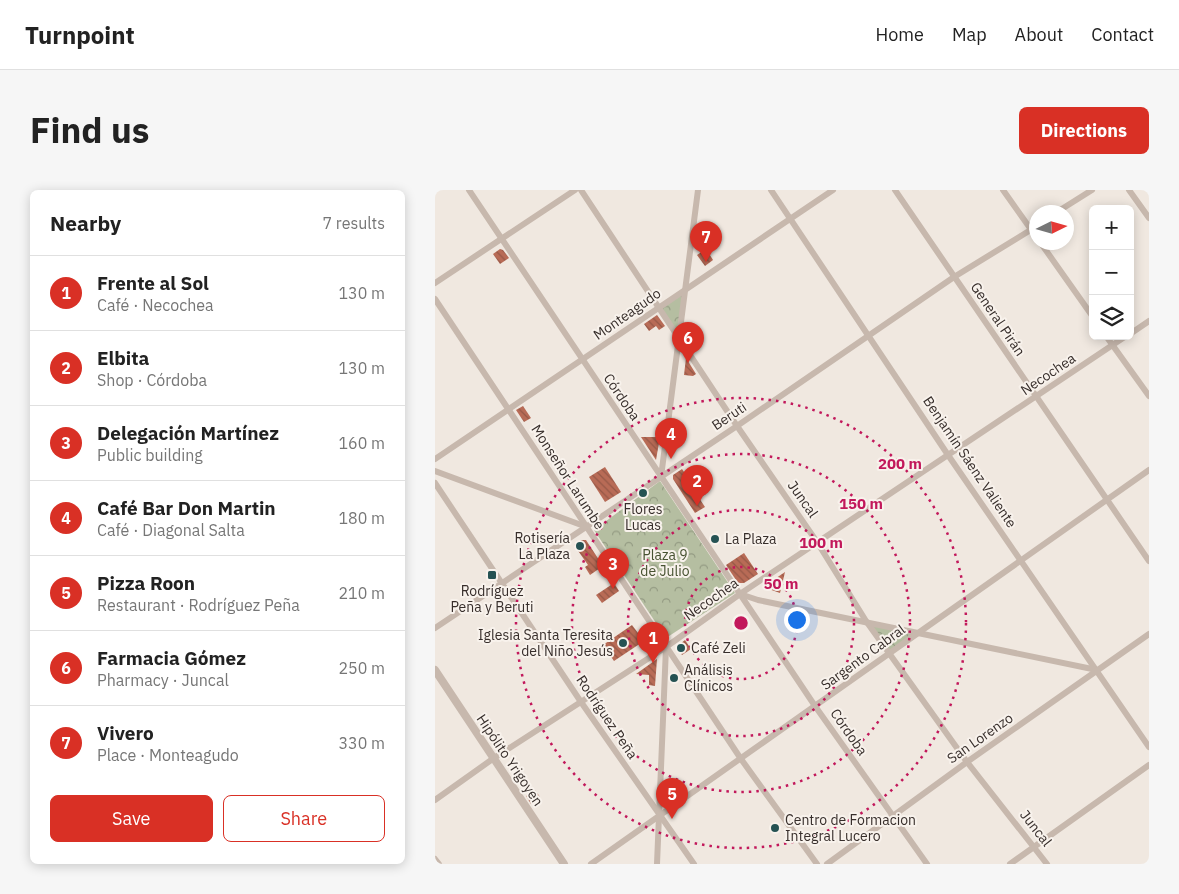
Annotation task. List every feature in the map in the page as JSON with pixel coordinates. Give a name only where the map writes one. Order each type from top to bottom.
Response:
[{"type":"street","name":"Córdoba","points":[[469,190],[815,706],[927,864]]},
{"type":"street","points":[[435,283],[575,190]]},
{"type":"street","name":"Juncal","points":[[581,190],[678,334],[737,426],[817,542],[866,621],[967,762],[1035,846],[1047,864]]},
{"type":"street","points":[[661,477],[698,190]]},
{"type":"street","name":"Benjamín Sáenz Valiente","points":[[771,190],[1149,748]]},
{"type":"street","name":"Monteagudo","points":[[435,459],[583,361],[659,306],[833,190]]},
{"type":"street","name":"General Pirán","points":[[895,190],[1149,561]]},
{"type":"street","points":[[1003,190],[1029,222]]},
{"type":"street","points":[[1068,205],[1092,190]]},
{"type":"street","points":[[1129,190],[1149,218]]},
{"type":"street","name":"Beruti","points":[[435,628],[737,426],[954,277],[1029,231]]},
{"type":"street","points":[[1046,250],[1089,311]]},
{"type":"street","name":"Monseñor Larumbe","points":[[435,299],[741,759],[817,864]]},
{"type":"street","points":[[1134,331],[1149,321]]},
{"type":"street","points":[[1109,340],[1149,396]]},
{"type":"street","name":"Necochea","points":[[435,800],[494,758],[666,647],[740,594],[1120,340]]},
{"type":"street","name":"Sargento Cabral","points":[[591,864],[1149,470]]},
{"type":"street","points":[[435,471],[585,526]]},
{"type":"street","name":"Rodríguez Peña","points":[[435,483],[581,702],[694,864]]},
{"type":"street","points":[[740,594],[758,600],[1097,670]]},
{"type":"street","name":"San Lorenzo","points":[[827,864],[967,762],[1149,634]]},
{"type":"street","points":[[657,864],[666,647]]},
{"type":"street","name":"Hipólito Yrigoyen","points":[[435,670],[564,864]]},
{"type":"street","points":[[1010,864],[1149,765]]},
{"type":"street","points":[[435,859],[439,864]]},
{"type":"green space","points":[[684,290],[678,334],[659,307]]},
{"type":"green space","name":"Plaza 9 de Julio","points":[[660,481],[735,593],[666,638],[594,530]]},
{"type":"green space","points":[[866,621],[919,632],[890,654]]},
{"type":"building","points":[[500,249],[509,258],[500,264],[493,254]]},
{"type":"building","points":[[706,249],[713,260],[705,266],[697,255]]},
{"type":"building","points":[[657,315],[665,326],[659,330],[656,326],[649,331],[644,324]]},
{"type":"building","points":[[686,358],[696,374],[693,376],[684,375]]},
{"type":"building","points":[[523,406],[531,418],[524,422],[516,410]]},
{"type":"building","points":[[641,437],[660,437],[656,460]]},
{"type":"building","points":[[605,467],[621,492],[605,502],[589,477]]},
{"type":"building","points":[[682,469],[690,481],[695,477],[706,494],[699,498],[705,507],[695,513],[673,479],[673,475]]},
{"type":"building","points":[[581,540],[586,540],[603,566],[590,575],[585,567],[588,565],[574,545]]},
{"type":"building","points":[[744,553],[758,574],[744,583],[738,583],[726,565]]},
{"type":"building","points":[[785,572],[780,593],[763,587]]},
{"type":"building","points":[[614,583],[619,591],[602,603],[596,595]]},
{"type":"building","name":"Iglesia Santa Teresita del Niño Jesús","points":[[632,625],[644,641],[614,661],[603,645]]},
{"type":"building","points":[[685,640],[691,649],[682,655],[679,650],[680,644]]},
{"type":"building","points":[[657,659],[655,686],[649,685],[649,675],[636,674]]},
{"type":"building","points":[[535,790],[540,797],[531,804],[526,796]]},
{"type":"place","name":"Vivero","points":[[706,262]]},
{"type":"place","name":"Farmacia Gómez","points":[[688,363]]},
{"type":"place","name":"Café Bar Don Martin","points":[[671,459]]},
{"type":"place","name":"Flores Lucas","points":[[643,493]]},
{"type":"place","name":"Elbita","points":[[697,506]]},
{"type":"place","name":"La Plaza","points":[[715,539]]},
{"type":"place","name":"Rotisería La Plaza","points":[[580,546]]},
{"type":"place","name":"Rodríguez Peña y Beruti","points":[[492,575]]},
{"type":"place","name":"Delegación Martínez","points":[[613,589]]},
{"type":"place","name":"Iglesia Santa Teresita del Niño Jesús","points":[[623,643]]},
{"type":"place","name":"Café Zeli","points":[[681,648]]},
{"type":"place","name":"Frente al Sol","points":[[653,663]]},
{"type":"place","name":"Análisis Clínicos","points":[[674,678]]},
{"type":"place","name":"Pizza Roon","points":[[672,819]]},
{"type":"place","name":"Centro de Formacion Integral Lucero","points":[[775,828]]}]
